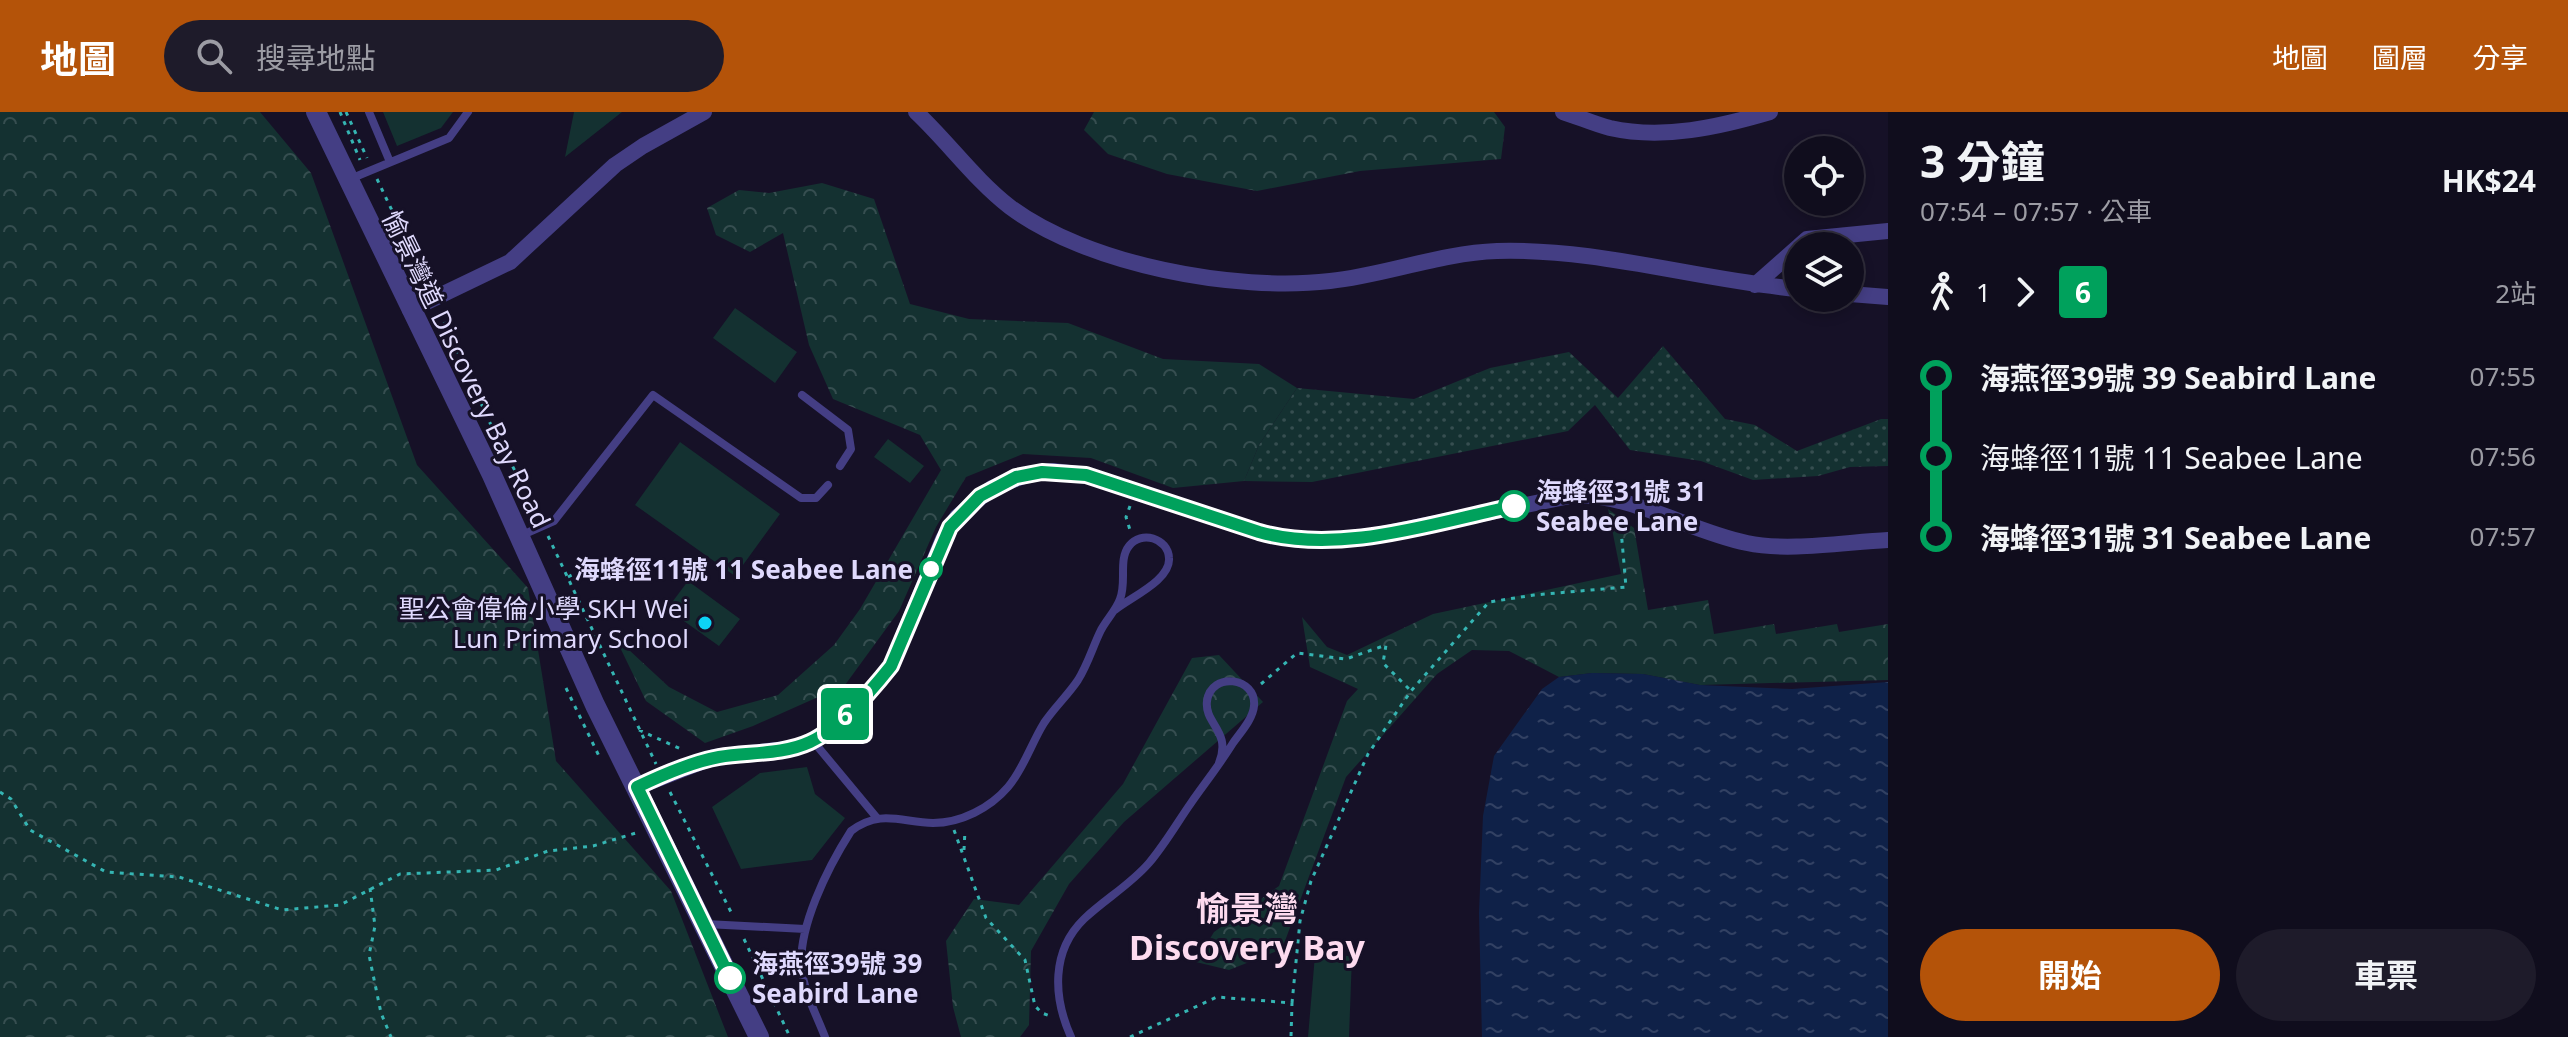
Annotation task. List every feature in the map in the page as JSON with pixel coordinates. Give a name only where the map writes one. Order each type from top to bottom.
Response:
[{"type":"street","name":"愉景灣道 Discovery Bay Road","points":[[316,112],[520,536],[569,652],[759,1037]]},
{"type":"street","points":[[410,310],[510,262],[608,171],[685,116],[704,112]]},
{"type":"street","points":[[916,112],[997,196],[1029,219],[1096,249],[1171,271],[1242,282],[1308,283],[1343,280],[1462,254],[1515,251],[1595,258],[1784,288]]},
{"type":"street","points":[[1563,112],[1610,128],[1659,133],[1704,128],[1770,112]]},
{"type":"street","points":[[1864,233],[1888,231]]},
{"type":"street","points":[[1755,285],[1784,259]]},
{"type":"street","points":[[1864,295],[1888,297]]},
{"type":"street","points":[[637,787],[714,757],[795,748],[829,730],[891,666],[950,527],[980,496],[1005,482],[1042,472],[1086,475],[1272,536],[1321,541],[1372,536],[1564,496],[1600,497],[1624,503],[1734,540],[1759,545],[1888,540]]},
{"type":"lane","points":[[369,112],[390,162]]},
{"type":"lane","points":[[348,180],[449,138],[468,112]]},
{"type":"lane","points":[[520,536],[554,521],[653,395],[801,498],[816,498],[828,485]]},
{"type":"lane","points":[[802,395],[848,430],[851,449],[840,466]]},
{"type":"lane","points":[[825,1037],[805,988],[802,944],[805,929],[851,831],[863,822],[877,818],[934,823],[950,821],[994,800],[1017,776],[1044,723],[1078,680],[1102,628],[1115,610],[1125,580],[1123,559],[1126,549],[1133,541],[1143,537],[1162,543],[1169,552],[1167,572],[1115,610]]},
{"type":"lane","points":[[1071,1037],[1058,1000],[1057,978],[1061,956],[1083,919],[1118,893],[1149,863],[1219,763],[1251,716],[1254,706],[1251,693],[1237,681],[1217,685],[1210,692],[1207,702],[1208,713],[1219,731],[1224,752],[1219,763]]},
{"type":"lane","points":[[813,741],[877,818]]},
{"type":"lane","points":[[705,924],[805,929]]},
{"type":"path","points":[[346,112],[490,423],[568,577],[639,730],[790,1037]]},
{"type":"path","points":[[1133,541],[1126,517],[1135,490]]},
{"type":"path","points":[[1291,1037],[1300,921],[1311,881],[1368,754],[1411,691],[1489,602],[1626,587],[1620,517],[1624,503]]},
{"type":"path","points":[[568,577],[587,563],[595,568]]},
{"type":"path","points":[[1251,693],[1297,653],[1346,659],[1386,645],[1383,663],[1411,691]]},
{"type":"path","points":[[639,730],[691,754],[714,757]]},
{"type":"path","points":[[0,792],[11,799],[30,830],[106,872],[179,877],[282,910],[340,905],[400,874],[496,870],[548,851],[593,846],[628,836]]},
{"type":"path","points":[[963,854],[966,816]]},
{"type":"path","points":[[950,821],[986,918],[1025,960],[1035,1006],[1052,1017],[1062,1015]]},
{"type":"path","points":[[370,888],[375,926],[369,955],[381,1013],[391,1037]]},
{"type":"path","points":[[1130,1037],[1217,997],[1292,1003]]},
{"type":"green space","points":[[0,112],[260,112],[311,173],[417,465],[528,588],[556,761],[671,891],[728,1037],[0,1037]]},
{"type":"green space","points":[[383,112],[453,112],[441,128],[397,146]]},
{"type":"green space","points":[[574,112],[622,112],[565,157]]},
{"type":"green space","points":[[1094,112],[1494,112],[1505,127],[1501,159],[1360,171],[1257,191],[1167,174],[1108,154],[1084,130]]},
{"type":"green space","points":[[822,183],[874,199],[910,304],[969,319],[1068,323],[1163,359],[1259,364],[1297,388],[1259,445],[1244,481],[1173,488],[1091,458],[1023,454],[966,477],[936,527],[899,611],[845,685],[753,726],[705,743],[646,701],[615,637],[669,687],[717,712],[778,695],[834,645],[860,609],[941,470],[920,435],[833,399],[809,345],[783,233],[750,252],[716,235],[707,208],[739,190],[769,193]]},
{"type":"green space","points":[[735,308],[797,352],[775,383],[713,338]]},
{"type":"green space","points":[[1663,346],[1725,419],[1755,425],[1797,451],[1888,419],[1888,466],[1850,467],[1818,476],[1753,480],[1701,461],[1630,450],[1595,405],[1568,431],[1312,482],[1244,481],[1259,445],[1297,388],[1414,399],[1490,368],[1569,352],[1618,398]]},
{"type":"green space","points":[[888,439],[924,466],[910,483],[874,457]]},
{"type":"green space","points":[[680,442],[780,514],[735,576],[635,505]]},
{"type":"green space","points":[[1608,509],[1634,528],[1648,610],[1708,600],[1714,634],[1774,624],[1776,634],[1837,624],[1839,632],[1888,624],[1888,680],[1700,685],[1643,674],[1592,673],[1559,677],[1509,651],[1472,650],[1437,674],[1346,777],[1282,949],[1229,970],[1196,962],[1214,932],[1279,886],[1347,701],[1358,689],[1310,667],[1302,617],[1327,647],[1347,655],[1433,614],[1621,574]]},
{"type":"green space","points":[[688,581],[740,619],[719,646],[667,609]]},
{"type":"green space","points":[[1219,655],[1263,702],[1124,822],[1069,884],[1031,951],[1029,1025],[1020,1037],[961,1037],[953,1007],[946,941],[974,899],[1019,905],[1123,784],[1192,658]]},
{"type":"green space","points":[[807,767],[815,794],[845,818],[812,860],[741,869],[712,807],[760,773]]},
{"type":"green space","points":[[1315,955],[1352,956],[1349,1037],[1308,1037]]},
{"type":"water","points":[[1592,673],[1643,674],[1700,685],[1792,689],[1888,682],[1888,1037],[1482,1037],[1479,913],[1483,816],[1494,756],[1542,689],[1559,677]]},
{"type":"bus line","name":"6","points":[[730,978],[637,787],[714,757],[795,748],[829,730],[891,666],[943,539],[957,517],[992,488],[1016,477],[1042,472],[1086,475],[1272,536],[1305,541],[1338,541],[1372,536],[1514,506]]},
{"type":"place","name":"海蜂徑31號 31 Seabee Lane","points":[[1514,506]]},
{"type":"place","name":"海蜂徑11號 11 Seabee Lane","points":[[931,569]]},
{"type":"place","name":"聖公會偉倫小學 SKH Wei Lun Primary School","points":[[705,623]]},
{"type":"place","name":"海燕徑39號 39 Seabird Lane","points":[[730,978]]},
{"type":"district","name":"愉景灣 Discovery Bay","points":[[1247,928]]}]
